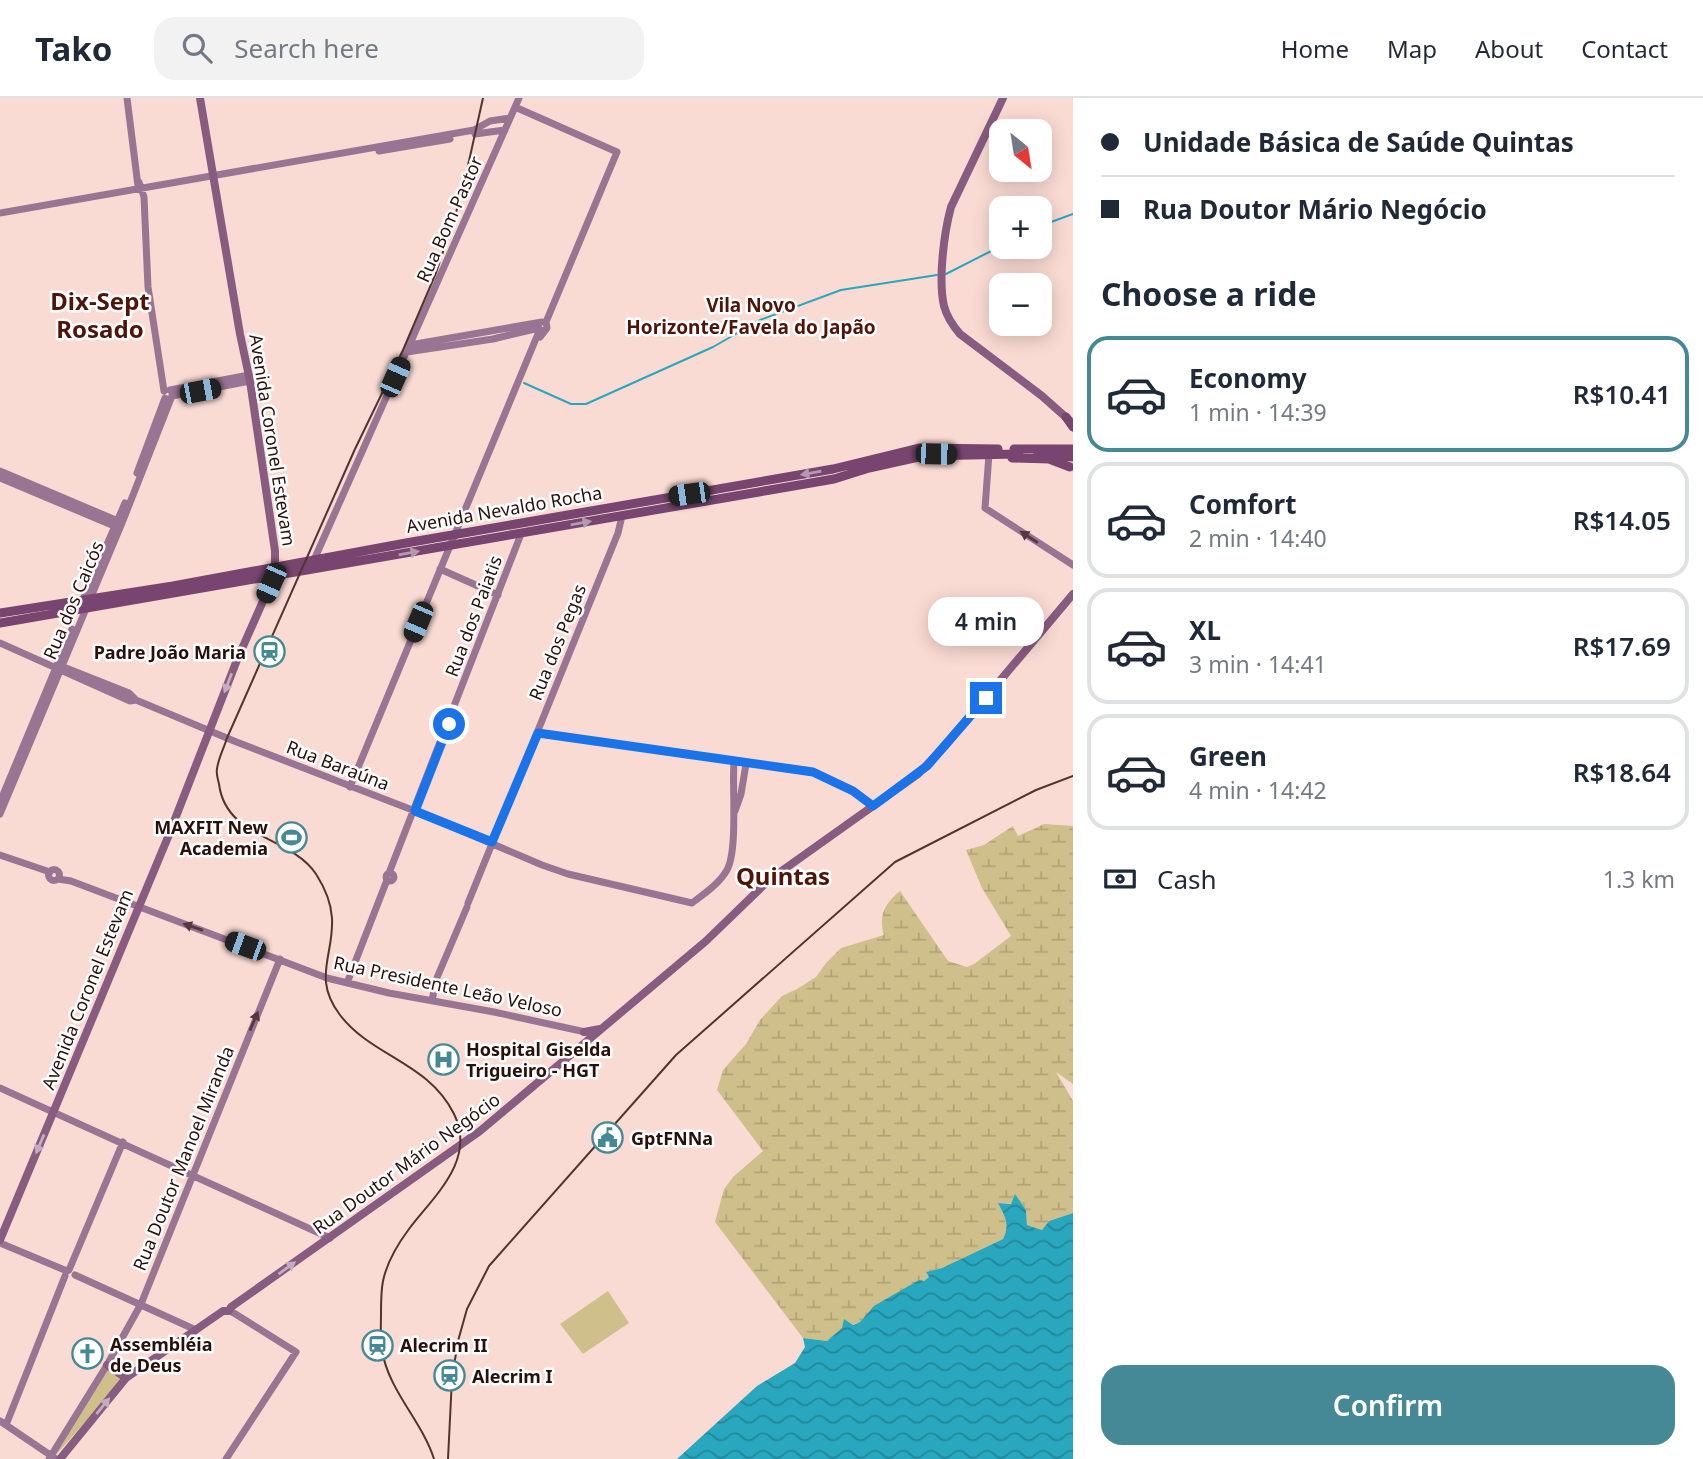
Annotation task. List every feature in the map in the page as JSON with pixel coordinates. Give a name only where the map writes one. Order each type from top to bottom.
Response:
[{"type":"highway","points":[[1066,417],[1073,427]]},
{"type":"highway","points":[[981,448],[998,445],[1073,448]]},
{"type":"highway","name":"Avenida Nevaldo Rocha","points":[[274,572],[314,560],[832,469],[919,448],[981,448],[1016,452]]},
{"type":"highway","points":[[993,455],[1073,448]]},
{"type":"highway","points":[[1016,452],[1065,455],[1072,465]]},
{"type":"highway","points":[[993,455],[1049,459],[1072,465]]},
{"type":"highway","name":"Avenida Nevaldo Rocha","points":[[0,623],[84,604],[522,534],[834,479],[923,456],[993,455]]},
{"type":"highway","points":[[622,516],[629,506],[670,496]]},
{"type":"highway","name":"Avenida Nevaldo Rocha","points":[[0,613],[84,604]]},
{"type":"main road","name":"Avenida Coronel Estevam","points":[[1,1244],[274,572],[273,539],[250,378],[200,98]]},
{"type":"main road","points":[[1003,98],[951,207],[946,225],[943,267],[944,306],[951,323],[960,334],[1066,417]]},
{"type":"main road","points":[[1072,465],[1068,458],[1073,448]]},
{"type":"main road","name":"Rua Doutor Mário Negócio","points":[[54,1458],[126,1378],[491,1123],[591,1033],[706,941],[769,880],[927,766],[1073,597]]},
{"type":"main road","points":[[107,1365],[126,1378]]},
{"type":"street","points":[[127,98],[140,186],[143,267],[168,393],[250,378]]},
{"type":"street","name":"Rua Bom Pastor","points":[[314,560],[519,98]]},
{"type":"street","points":[[350,787],[617,152],[515,107]]},
{"type":"street","points":[[0,213],[140,186],[240,172],[474,130],[491,121],[510,118]]},
{"type":"street","points":[[240,172],[257,172],[425,144],[481,131],[505,130]]},
{"type":"street","points":[[408,349],[542,325]]},
{"type":"street","name":"Rua dos Caicós","points":[[0,814],[125,508],[168,393]]},
{"type":"street","points":[[993,455],[985,508],[1073,565]]},
{"type":"street","points":[[0,471],[35,490]]},
{"type":"street","points":[[0,478],[118,524]]},
{"type":"street","name":"Rua dos Pegas","points":[[432,1001],[436,980],[614,544],[622,516]]},
{"type":"street","name":"Rua dos Paiatis","points":[[347,984],[522,534]]},
{"type":"street","points":[[440,569],[498,595]]},
{"type":"street","name":"Rua Baraúna","points":[[0,643],[130,701],[136,700],[556,870],[692,904],[715,884],[728,868],[735,812]]},
{"type":"street","name":"Rua dos Caicós","points":[[0,802],[60,668]]},
{"type":"street","points":[[538,733],[820,774],[853,791],[873,806]]},
{"type":"street","points":[[733,762],[732,793],[735,812]]},
{"type":"street","points":[[735,812],[746,764]]},
{"type":"street","name":"Rua Presidente Leão Veloso","points":[[0,855],[50,874],[57,870],[59,877],[347,984],[591,1033]]},
{"type":"street","name":"Rua Doutor Manoel Miranda","points":[[54,1458],[143,1306],[280,960]]},
{"type":"street","points":[[0,1088],[330,1238]]},
{"type":"street","points":[[54,1458],[5,1424],[123,1142]]},
{"type":"street","points":[[1,1244],[196,1330]]},
{"type":"street","points":[[226,1459],[296,1352],[228,1309]]},
{"type":"green space","points":[[1044,824],[1073,826],[1073,1084],[1056,1072],[1073,1101],[1073,1213],[1049,1221],[1042,1230],[1027,1225],[1026,1210],[1021,1204],[999,1203],[1006,1225],[1003,1239],[942,1268],[926,1272],[929,1277],[924,1281],[919,1281],[875,1306],[860,1322],[843,1328],[827,1341],[803,1338],[715,1222],[724,1189],[733,1177],[763,1151],[717,1090],[723,1070],[746,1044],[760,1020],[782,996],[816,977],[841,948],[884,935],[884,910],[900,891],[948,961],[967,967],[1011,936],[982,888],[966,850],[984,845],[1013,826],[1018,836]]},
{"type":"green space","points":[[608,1291],[629,1323],[583,1354],[560,1324]]},
{"type":"green space","points":[[108,1367],[123,1379],[55,1456],[53,1454]]},
{"type":"water","points":[[1015,1194],[1026,1210],[1027,1225],[1042,1230],[1049,1221],[1073,1213],[1073,1459],[677,1459],[757,1386],[795,1363],[805,1347],[803,1338],[827,1341],[842,1328],[844,1319],[853,1325],[860,1322],[874,1306],[919,1280],[924,1281],[929,1277],[926,1272],[942,1268],[1003,1239],[1006,1221],[998,1203],[1011,1204]]},
{"type":"waterway","points":[[1052,222],[1073,214]]},
{"type":"waterway","points":[[946,274],[989,252]]},
{"type":"waterway","points":[[524,383],[571,404],[586,404],[713,347],[760,320],[841,290],[937,275]]},
{"type":"tram line","points":[[434,1459],[385,1365],[381,1341],[381,1293],[385,1274],[397,1247],[449,1177],[460,1147],[460,1131],[454,1114],[430,1082],[368,1041],[340,1015],[327,990],[326,967],[332,918],[322,885],[305,861],[246,827],[234,816],[224,802],[217,771],[227,738],[436,273],[461,197],[483,98]]},
{"type":"tram line","points":[[448,1459],[452,1378],[458,1341],[467,1309],[489,1266],[676,1055],[895,862],[1036,790],[1073,776]]},
{"type":"place","name":"Padre João Maria","points":[[269,652]]},
{"type":"place","name":"MAXFIT New Academia","points":[[291,837]]},
{"type":"place","name":"Hospital Giselda Trigueiro - HGT","points":[[443,1059]]},
{"type":"place","name":"GptFNNa","points":[[608,1138]]},
{"type":"place","name":"Alecrim II","points":[[377,1345]]},
{"type":"place","name":"Assembléia de Deus","points":[[87,1354]]},
{"type":"place","name":"Alecrim I","points":[[449,1376]]},
{"type":"district","name":"Dix-Sept Rosado","points":[[100,314]]},
{"type":"district","name":"Vila Novo Horizonte/Favela do Japão","points":[[751,316]]},
{"type":"district","name":"Quintas","points":[[783,875]]},
{"type":"route","points":[[449,724],[415,811],[492,842],[538,733],[813,772],[853,791],[873,806],[927,766],[986,698]]}]
